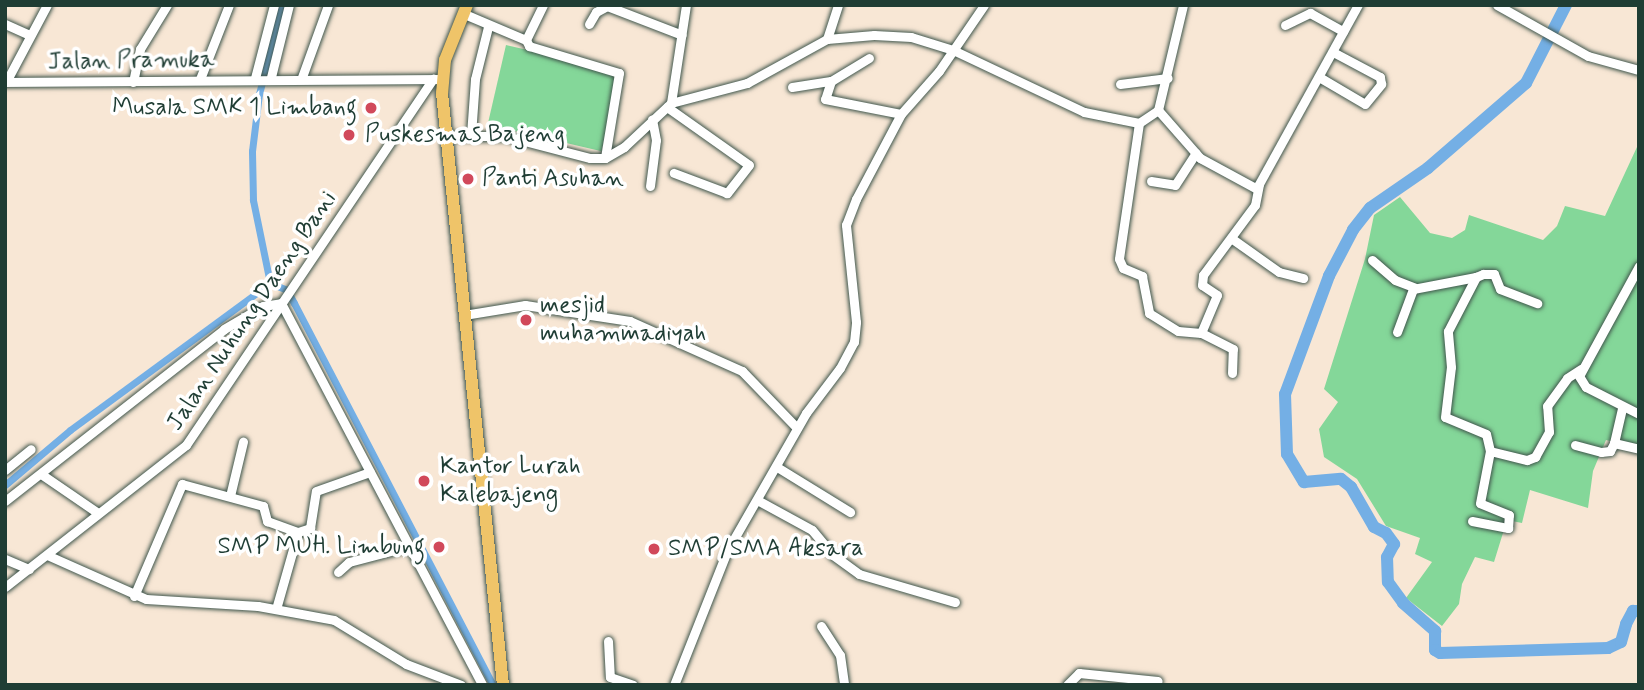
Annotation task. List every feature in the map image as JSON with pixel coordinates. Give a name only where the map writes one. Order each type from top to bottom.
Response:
[{"type":"highway","points":[[465,9],[438,80],[503,685]]},
{"type":"street","points":[[6,82],[47,5]]},
{"type":"street","points":[[133,82],[141,49],[167,5]]},
{"type":"street","points":[[200,79],[229,5]]},
{"type":"street","points":[[263,78],[274,5]]},
{"type":"street","points":[[263,78],[289,5]]},
{"type":"street","points":[[302,77],[328,5]]},
{"type":"street","points":[[526,40],[543,5]]},
{"type":"street","points":[[669,105],[686,5]]},
{"type":"street","points":[[828,39],[838,5]]},
{"type":"street","points":[[674,685],[723,560],[797,428],[854,342],[847,220],[901,114],[953,50],[984,5]]},
{"type":"street","points":[[446,136],[505,136],[581,156],[605,158],[624,148],[669,105],[747,83],[828,39],[894,35],[953,50],[1084,112],[1139,123],[1158,110],[1168,78],[1183,5]]},
{"type":"street","points":[[1202,333],[1217,295],[1202,285],[1202,279],[1231,237],[1237,223],[1255,205],[1256,189],[1358,5]]},
{"type":"street","points":[[1497,5],[1560,42],[1598,60],[1639,70]]},
{"type":"street","points":[[589,24],[599,9],[612,6],[682,35]]},
{"type":"street","points":[[465,9],[488,27],[526,40],[529,46],[619,73],[605,158]]},
{"type":"street","points":[[1285,25],[1310,13],[1343,31]]},
{"type":"street","points":[[5,24],[30,35]]},
{"type":"street","points":[[471,135],[475,79],[488,27]]},
{"type":"street","points":[[1319,77],[1365,104],[1381,84],[1380,77],[1333,51]]},
{"type":"street","points":[[792,87],[831,81],[869,58]]},
{"type":"street","name":"Jalan Pramuka","points":[[6,82],[133,82],[302,77],[438,80]]},
{"type":"street","points":[[1120,84],[1168,78]]},
{"type":"street","name":"Jalan Nuhung Daeng Bani","points":[[5,587],[186,445],[282,301],[438,80]]},
{"type":"street","points":[[831,81],[824,93],[827,102],[901,114]]},
{"type":"street","points":[[669,105],[749,164],[727,193],[674,173]]},
{"type":"street","points":[[1158,110],[1196,153],[1213,167],[1256,189]]},
{"type":"street","points":[[650,186],[656,140],[652,119]]},
{"type":"street","points":[[1139,123],[1119,259],[1123,268],[1142,276],[1143,299],[1149,313],[1178,331],[1202,333],[1233,349],[1232,373]]},
{"type":"street","points":[[1151,181],[1175,185],[1196,153]]},
{"type":"street","points":[[1231,237],[1279,272],[1303,278]]},
{"type":"street","points":[[1372,260],[1395,280],[1416,288],[1494,274],[1500,289],[1537,303]]},
{"type":"street","points":[[1490,451],[1527,460],[1535,457],[1549,432],[1545,412],[1550,399],[1581,369],[1624,300],[1639,266]]},
{"type":"street","points":[[1472,521],[1508,528],[1511,520],[1480,503],[1490,451],[1486,434],[1449,422],[1444,412],[1451,367],[1447,335],[1476,277]]},
{"type":"street","points":[[1397,332],[1410,294],[1416,288]]},
{"type":"street","points":[[5,501],[41,474],[85,434],[224,329],[263,306],[282,301],[482,685]]},
{"type":"street","points":[[464,315],[525,305],[630,321],[742,371],[797,428]]},
{"type":"street","points":[[1581,369],[1580,380],[1586,387],[1622,408],[1639,414]]},
{"type":"street","points":[[1575,446],[1604,452],[1614,443],[1622,408]]},
{"type":"street","points":[[230,496],[243,442]]},
{"type":"street","points":[[1614,443],[1639,449]]},
{"type":"street","points":[[5,470],[31,449]]},
{"type":"street","points":[[777,467],[850,512]]},
{"type":"street","points":[[134,596],[180,485],[263,506],[267,521],[298,533],[310,528],[316,491],[370,472]]},
{"type":"street","points":[[41,474],[99,513]]},
{"type":"street","points":[[759,500],[813,530],[833,555],[859,574],[955,602]]},
{"type":"street","points":[[275,609],[298,533]]},
{"type":"street","points":[[338,572],[340,566],[361,558],[410,546]]},
{"type":"street","points":[[47,555],[134,596],[275,609],[341,623],[406,664],[461,685]]},
{"type":"street","points":[[5,559],[29,569]]},
{"type":"street","points":[[821,626],[840,655],[844,685]]},
{"type":"street","points":[[608,641],[610,677],[633,685]]},
{"type":"street","points":[[1067,685],[1079,673],[1158,681]]},
{"type":"green space","points":[[506,45],[620,71],[602,151],[488,125]]},
{"type":"green space","points":[[1637,147],[1639,448],[1606,440],[1593,471],[1588,508],[1530,490],[1522,523],[1507,520],[1494,562],[1475,557],[1462,584],[1459,604],[1442,626],[1406,598],[1432,562],[1415,554],[1420,538],[1386,526],[1357,479],[1324,457],[1319,429],[1338,402],[1324,389],[1365,259],[1374,215],[1400,197],[1430,233],[1452,238],[1465,230],[1469,215],[1543,240],[1557,226],[1565,206],[1605,216]]},
{"type":"waterway","points":[[270,283],[253,200],[252,151],[259,94],[282,5]]},
{"type":"waterway","points":[[1566,5],[1526,83],[1428,168],[1370,208],[1353,230],[1329,276],[1285,394],[1287,454],[1304,482],[1341,479],[1351,487],[1374,527],[1386,533],[1394,544],[1387,557],[1388,582],[1403,603],[1435,631],[1435,650],[1440,653],[1608,648],[1621,642],[1633,611],[1639,611]]},
{"type":"waterway","points":[[270,283],[287,290],[493,685]]},
{"type":"waterway","points":[[5,485],[70,430],[270,283]]},
{"type":"place","name":"Musala SMK 1 Limbang","points":[[371,108]]},
{"type":"place","name":"Puskesmas Bajeng","points":[[349,135]]},
{"type":"place","name":"Panti Asuhan","points":[[468,179]]},
{"type":"place","name":"mesjid muhammadiyah","points":[[526,320]]},
{"type":"place","name":"Kantor Lurah Kalebajeng","points":[[424,481]]},
{"type":"place","name":"SMP MUH. Limbung","points":[[439,547]]},
{"type":"place","name":"SMP/SMA Aksara","points":[[654,549]]}]
